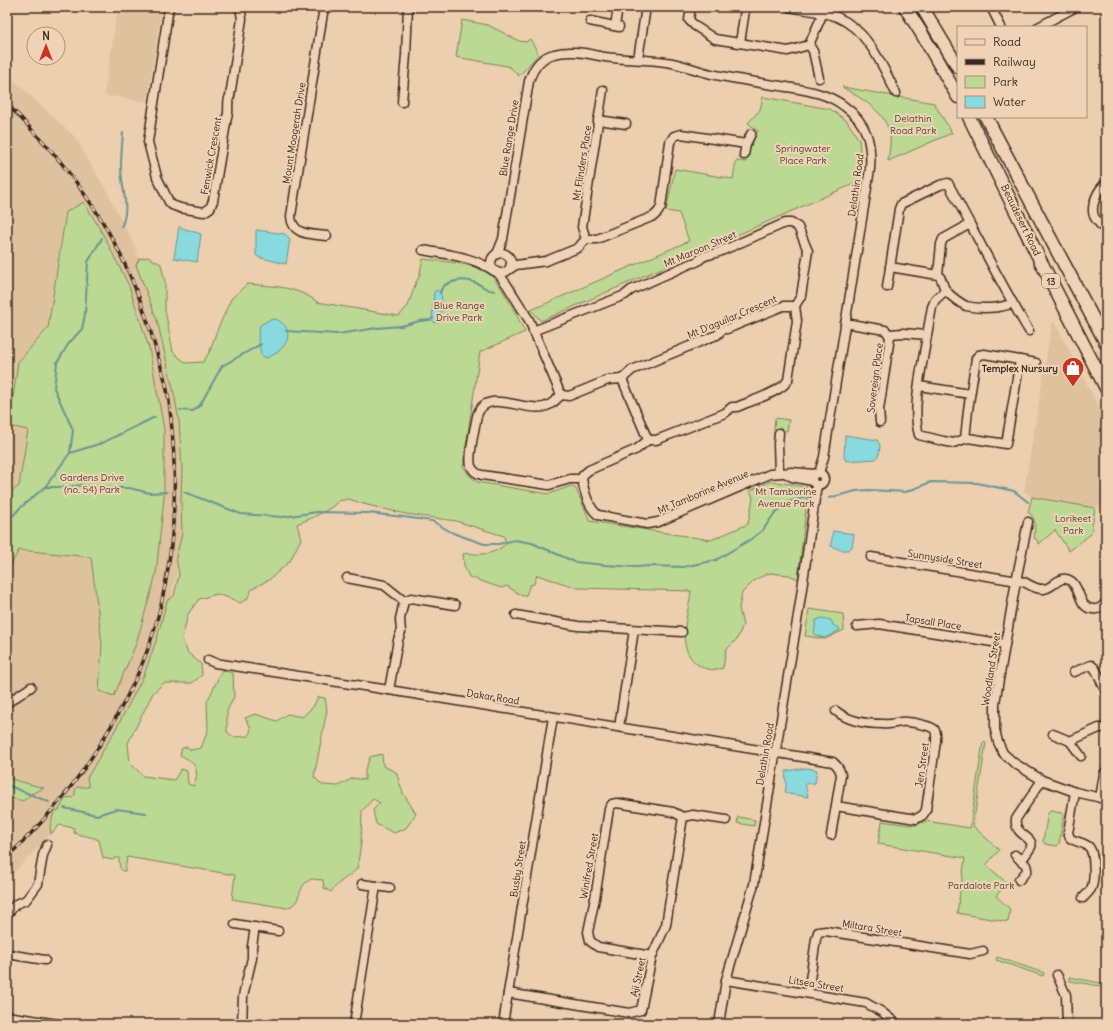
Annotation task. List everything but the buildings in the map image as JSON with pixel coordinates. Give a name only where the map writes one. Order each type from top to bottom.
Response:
[{"type":"highway","points":[[905,7],[957,95]]},
{"type":"highway","points":[[922,7],[957,65]]},
{"type":"highway","name":"Beaudesert Road","points":[[969,118],[1106,388]]},
{"type":"highway","name":"Beaudesert Road","points":[[987,118],[1106,342]]},
{"type":"street","name":"Fenwick Crescent","points":[[169,7],[148,142],[157,177],[169,202],[180,208],[200,212],[208,210],[213,201],[227,117],[229,113],[228,100],[230,96],[242,19],[240,7]]},
{"type":"street","name":"Mount Moogerah Drive","points":[[324,7],[291,216],[291,224],[295,229],[301,232],[327,236]]},
{"type":"street","points":[[402,102],[408,7]]},
{"type":"street","points":[[590,21],[617,27],[618,7]]},
{"type":"street","points":[[638,59],[646,7]]},
{"type":"street","points":[[691,7],[689,20],[695,26],[715,39],[788,51],[809,45]]},
{"type":"street","points":[[789,7],[837,17],[853,26],[869,44],[880,60],[896,93]]},
{"type":"street","points":[[991,7],[1000,26]]},
{"type":"street","points":[[1040,26],[1076,7]]},
{"type":"street","points":[[740,43],[745,10]]},
{"type":"street","points":[[809,45],[823,13]]},
{"type":"street","points":[[809,45],[819,78]]},
{"type":"street","name":"Delathin Road","points":[[555,54],[582,52],[606,57],[667,62],[714,75],[814,92],[834,99],[845,106],[861,123],[870,142],[872,153],[824,457],[816,478],[776,753],[754,884],[726,980],[719,1024]]},
{"type":"street","name":"Blue Range Drive","points":[[503,238],[529,81],[531,74],[538,64],[548,56],[555,54]]},
{"type":"street","name":"Mt Flinders Place","points":[[586,239],[582,227],[603,90]]},
{"type":"street","points":[[598,120],[626,124]]},
{"type":"street","points":[[423,250],[470,259],[484,264],[496,272],[503,274],[516,265],[546,261],[578,248],[586,239],[597,239],[654,216],[660,207],[670,142],[674,136],[681,134],[746,144]]},
{"type":"street","points":[[744,155],[746,144],[751,134]]},
{"type":"street","points":[[887,287],[899,208],[901,204],[940,185],[948,183],[1012,303],[1030,331]]},
{"type":"street","points":[[1106,184],[1099,190],[1093,210],[1094,217],[1106,232]]},
{"type":"street","name":"Mt Maroon Street","points":[[533,331],[625,295],[631,290],[692,263],[696,263],[704,256],[714,254],[785,223],[791,223],[798,227],[808,251],[801,296],[795,306]]},
{"type":"street","points":[[970,224],[943,239],[941,244],[938,274],[946,290],[960,303],[967,306],[999,308],[1012,303]]},
{"type":"street","points":[[503,238],[491,263],[525,313],[559,391],[569,396],[608,380],[622,379],[648,440]]},
{"type":"street","points":[[503,238],[512,264],[506,277],[507,285]]},
{"type":"street","points":[[470,259],[500,253],[528,263]]},
{"type":"street","points":[[890,267],[938,274]]},
{"type":"street","points":[[946,290],[935,300],[932,307],[916,411],[919,435],[943,442],[953,443],[965,439],[1006,444],[1020,360]]},
{"type":"street","name":"Mt D'aguilar Crescent","points":[[622,379],[632,370],[717,336],[724,329],[783,306],[795,306]]},
{"type":"street","points":[[559,391],[552,404],[545,407],[536,408],[493,401],[483,405],[479,409],[477,416],[470,458],[471,465],[475,472],[482,475],[544,485],[554,484],[570,479],[582,479],[583,475],[589,470],[637,449],[648,440],[656,440],[664,437],[726,413],[732,407],[737,407],[778,390],[788,380],[797,321],[795,306]]},
{"type":"street","name":"Sovereign Place","points":[[845,323],[885,330],[889,334],[890,341],[879,410],[880,422]]},
{"type":"street","points":[[889,334],[904,333],[927,336]]},
{"type":"street","points":[[965,439],[976,358],[979,355],[984,354],[1036,363]]},
{"type":"street","points":[[919,386],[970,394]]},
{"type":"street","points":[[779,433],[778,444],[782,473]]},
{"type":"street","name":"Mt Tamborine Avenue","points":[[582,479],[584,492],[591,508],[598,515],[650,524],[658,522],[763,477],[797,472],[816,478]]},
{"type":"street","name":"Woodland Street","points":[[1028,522],[1016,580],[995,703],[995,730],[998,742],[1003,753],[1014,763],[1042,780],[1075,792],[1103,799]]},
{"type":"street","name":"Sunnyside Street","points":[[871,557],[1016,580],[1039,589],[1052,587],[1060,579],[1065,578],[1074,584],[1085,606],[1091,609],[1096,609],[1104,605],[1106,602]]},
{"type":"street","points":[[347,578],[384,585],[404,601]]},
{"type":"street","points":[[404,601],[411,598],[455,605]]},
{"type":"street","points":[[389,690],[398,640],[401,632],[400,619],[404,601]]},
{"type":"street","points":[[516,615],[578,626],[682,632]]},
{"type":"street","name":"Tapsall Place","points":[[857,626],[879,624],[1005,644]]},
{"type":"street","points":[[619,727],[634,630]]},
{"type":"street","name":"Dakar Road","points":[[208,660],[833,762],[840,769],[841,775],[836,806]]},
{"type":"street","points":[[1074,672],[1091,664],[1095,667],[1106,691]]},
{"type":"street","points":[[7,703],[31,687]]},
{"type":"street","name":"Jen Street","points":[[836,711],[843,717],[865,722],[884,724],[902,722],[926,726],[934,729],[936,734],[926,810],[920,817],[916,819],[836,806]]},
{"type":"street","name":"Busby Street","points":[[503,1024],[553,717]]},
{"type":"street","points":[[1070,741],[1099,728],[1106,728]]},
{"type":"street","points":[[1053,734],[1070,741],[1081,756]]},
{"type":"street","points":[[1103,799],[1104,774],[1106,771]]},
{"type":"street","points":[[1019,880],[1028,869],[1026,865],[1018,858],[1031,847],[1031,843],[1030,840],[1016,828],[1016,819],[1042,780]]},
{"type":"street","points":[[1075,792],[1068,833],[1070,838],[1088,846],[1093,855],[1093,884],[1091,890],[1083,898]]},
{"type":"street","name":"Winifred Street","points":[[652,956],[598,947],[590,941],[588,932],[609,809],[612,804],[617,803],[673,812],[683,817]]},
{"type":"street","points":[[831,835],[836,806]]},
{"type":"street","points":[[683,817],[694,815],[726,820]]},
{"type":"street","name":"Aji Street","points":[[508,993],[629,1013],[641,1010],[652,956],[666,925],[683,817]]},
{"type":"street","points":[[7,914],[16,904],[26,900],[38,884],[43,855],[47,845]]},
{"type":"street","points":[[362,884],[390,888]]},
{"type":"street","points":[[354,1024],[376,886]]},
{"type":"street","points":[[235,924],[278,931]]},
{"type":"street","points":[[242,1024],[243,996],[252,958],[255,927]]},
{"type":"street","name":"Miltara Street","points":[[808,993],[818,932],[826,931],[970,954],[983,951]]},
{"type":"street","points":[[7,954],[45,960]]},
{"type":"street","points":[[1057,975],[1066,995],[1067,1024]]},
{"type":"street","name":"Litsea Street","points":[[726,980],[866,1003],[882,1012],[897,1024]]},
{"type":"street","points":[[7,1016],[36,1022],[58,1024]]},
{"type":"shaded area","points":[[118,7],[162,7],[147,102],[104,95]]},
{"type":"shaded area","points":[[7,75],[74,136],[105,188],[131,238],[151,288],[186,431],[185,503],[176,576],[161,646],[98,773],[59,825],[7,880],[7,797],[23,801],[31,794],[44,788],[7,778],[7,572],[19,550],[91,557],[102,644],[99,691],[136,644],[156,574],[164,497],[129,286],[104,236],[84,202],[65,212],[48,328],[18,362],[28,430],[19,486],[7,495]]},
{"type":"shaded area","points":[[1054,322],[1106,420],[1106,502],[1095,508],[1032,497],[1024,491],[1052,323]]},
{"type":"green space","points":[[462,20],[488,25],[519,41],[526,42],[530,39],[538,55],[519,76],[507,66],[456,57]]},
{"type":"green space","name":"Delathin Road Park","points":[[842,87],[934,103],[952,133],[888,161],[890,138],[889,131],[882,116],[870,105]]},
{"type":"green space","name":"Springwater Place Park","points":[[763,97],[830,109],[847,121],[859,140],[861,160],[858,182],[541,321],[531,310],[689,241],[679,213],[666,211],[675,169],[733,179],[736,161],[746,162],[751,143],[758,131],[748,123],[760,110]]},
{"type":"green space","name":"Gardens Drive (no. 54) Park","points":[[84,202],[104,236],[129,286],[149,348],[164,429],[164,497],[156,574],[136,644],[114,696],[99,691],[102,644],[91,557],[19,550],[7,572],[7,495],[19,486],[28,430],[9,426],[18,362],[48,328],[66,212]]},
{"type":"green space","points":[[148,257],[161,264],[165,282],[165,310],[173,352],[186,363],[203,362],[210,351],[231,299],[247,284],[284,288],[301,293],[317,302],[399,316],[408,306],[419,277],[423,259],[461,264],[483,270],[495,280],[501,288],[525,332],[480,352],[463,466],[469,475],[477,482],[549,494],[571,486],[576,489],[590,521],[711,540],[748,524],[753,498],[750,491],[771,481],[806,487],[808,491],[798,579],[789,575],[770,573],[756,579],[742,593],[739,608],[743,625],[737,639],[726,650],[723,668],[703,668],[690,657],[684,639],[691,591],[578,588],[537,575],[534,584],[530,585],[526,595],[522,596],[507,586],[501,588],[469,577],[464,566],[463,554],[485,554],[495,551],[506,544],[504,536],[456,521],[406,514],[367,505],[349,499],[338,501],[332,507],[297,524],[301,539],[290,561],[270,579],[252,589],[247,599],[240,603],[217,594],[199,599],[188,614],[182,639],[188,653],[201,664],[202,675],[192,683],[164,683],[153,693],[128,743],[130,763],[143,776],[174,780],[181,769],[187,771],[188,784],[193,786],[196,775],[195,767],[180,755],[182,748],[187,747],[191,750],[201,748],[208,730],[207,702],[222,670],[233,673],[234,697],[227,711],[227,732],[234,737],[249,736],[251,728],[245,718],[255,714],[277,721],[287,714],[302,717],[313,707],[318,697],[325,698],[327,710],[314,777],[322,785],[338,786],[353,778],[365,780],[365,770],[370,757],[382,754],[383,766],[396,772],[403,793],[416,814],[406,828],[394,833],[376,824],[373,810],[380,803],[373,799],[362,811],[361,843],[357,869],[340,882],[331,892],[324,888],[323,880],[311,879],[303,885],[296,902],[287,908],[232,899],[235,875],[127,857],[125,871],[123,871],[120,868],[119,858],[115,858],[113,860],[103,858],[99,840],[74,833],[74,828],[59,825],[51,834],[50,827],[54,811],[59,810],[66,797],[72,798],[75,795],[75,790],[77,787],[89,787],[87,778],[118,725],[144,675],[157,638],[167,601],[174,596],[179,574],[176,557],[182,534],[182,469],[179,421],[157,320],[136,265],[139,259]]},
{"type":"green space","points":[[775,418],[789,420],[787,431],[774,429]]},
{"type":"green space","name":"Lorikeet Park","points":[[1032,497],[1095,508],[1091,534],[1069,551],[1055,530],[1039,544],[1034,538],[1035,527],[1033,517],[1028,512]]},
{"type":"green space","points":[[809,609],[843,614],[844,630],[825,639],[805,636]]},
{"type":"green space","name":"Pardalote Park","points":[[983,742],[986,743],[973,826],[999,850],[986,865],[1007,883],[996,896],[1010,909],[1008,922],[957,913],[965,858],[878,844],[882,821],[916,825],[926,821],[970,828]]},
{"type":"green space","points":[[7,778],[44,788],[31,794],[23,801],[7,797]]},
{"type":"green space","points":[[1050,811],[1062,813],[1064,815],[1059,844],[1057,846],[1045,844],[1043,841],[1048,813]]},
{"type":"green space","points":[[738,817],[755,820],[754,826],[737,823]]},
{"type":"green space","points":[[997,957],[1044,973],[1043,976],[996,960]]},
{"type":"green space","points":[[1069,977],[1106,984],[1106,987],[1070,981]]},
{"type":"water","points":[[179,227],[201,234],[197,262],[174,258]]},
{"type":"water","points":[[256,230],[285,234],[290,239],[286,264],[258,257],[256,255]]},
{"type":"water","points":[[437,290],[441,295],[442,307],[439,322],[435,323],[432,320],[434,292]]},
{"type":"water","points":[[275,319],[284,325],[288,333],[288,337],[284,346],[280,350],[266,358],[261,355],[258,336],[260,325],[269,320]]},
{"type":"water","points":[[845,435],[877,440],[880,445],[879,454],[876,459],[846,461],[844,457]]},
{"type":"water","points":[[833,531],[854,534],[852,547],[848,550],[841,550],[831,546]]},
{"type":"water","points":[[822,618],[831,620],[834,626],[840,630],[825,638],[817,636],[814,633],[816,620]]},
{"type":"water","points":[[807,768],[817,770],[815,783],[805,784],[808,797],[785,792],[786,771]]},
{"type":"waterway","points":[[121,227],[125,212],[125,197],[121,175],[123,133]]},
{"type":"waterway","points":[[70,453],[73,430],[54,388],[57,363],[69,343],[82,329],[85,314],[88,262],[102,238]]},
{"type":"waterway","points":[[440,293],[445,285],[455,281],[472,281],[488,290],[494,291]]},
{"type":"waterway","points":[[286,331],[338,334],[401,326],[430,320],[433,318]]},
{"type":"waterway","points":[[180,410],[193,411],[200,405],[222,366],[261,344]]},
{"type":"waterway","points":[[7,522],[20,508],[45,487],[70,453],[102,443],[155,417]]},
{"type":"waterway","points":[[829,498],[856,491],[869,490],[906,492],[931,482],[977,483],[1014,491],[1028,502]]},
{"type":"waterway","points":[[45,487],[68,487],[82,485],[100,488],[129,488],[150,493],[167,492]]},
{"type":"waterway","points":[[184,492],[241,514],[283,517],[317,512],[368,513],[404,517],[432,521],[453,533],[484,544],[499,544],[515,540],[532,543],[575,562],[635,567],[683,567],[716,560],[763,530],[774,514],[786,503],[811,495]]},
{"type":"waterway","points":[[7,785],[49,802]]},
{"type":"waterway","points":[[64,808],[97,815],[116,809],[146,813]]},
{"type":"railway","points":[[7,105],[48,147],[78,185],[103,223],[123,260],[146,317],[164,377],[169,400],[174,451],[173,518],[165,584],[158,617],[136,678],[124,703],[96,751],[80,774],[46,817],[7,857]]},
{"type":"place","name":"Templex Nursury","points":[[1073,388]]},
{"type":"park label","name":"Blue Range Drive Park","points":[[459,310]]},
{"type":"park label","name":"Mt Tamborine Avenue Park","points":[[786,496]]}]
